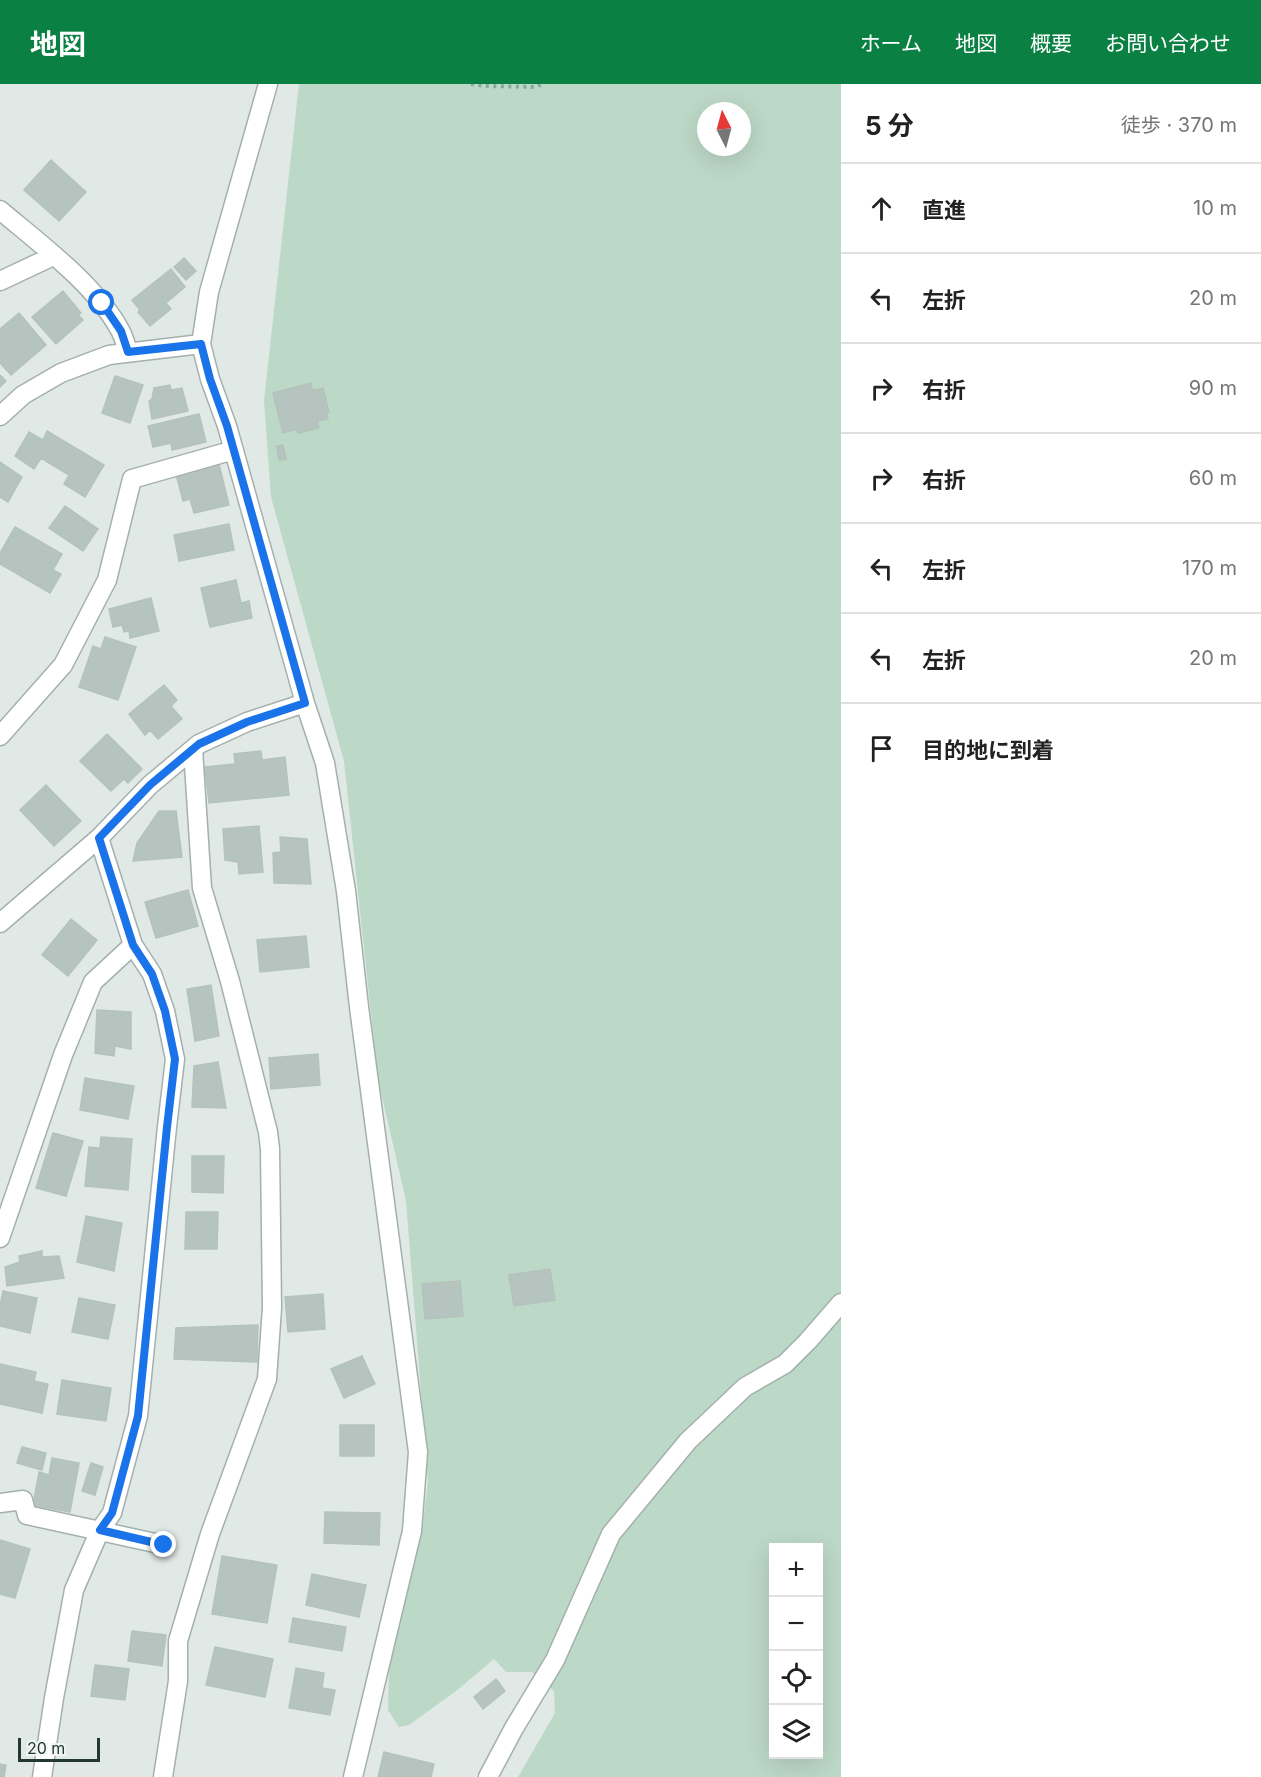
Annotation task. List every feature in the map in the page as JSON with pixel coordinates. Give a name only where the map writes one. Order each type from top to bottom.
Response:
[{"type":"street","points":[[268,84],[209,292],[201,344],[234,450],[305,703],[325,763],[346,891],[359,1007],[418,1452],[412,1532],[353,1777]]},
{"type":"street","points":[[0,210],[102,303],[121,331],[128,352]]},
{"type":"street","points":[[0,281],[53,256]]},
{"type":"street","points":[[0,416],[23,395],[61,373],[109,355],[201,344]]},
{"type":"street","points":[[0,736],[63,665],[107,580],[132,479],[234,450]]},
{"type":"street","points":[[0,923],[99,838],[150,785],[199,744],[247,722],[305,703]]},
{"type":"street","points":[[163,1777],[178,1681],[178,1641],[210,1534],[267,1379],[272,1308],[268,1132],[230,981],[202,888],[194,749]]},
{"type":"street","points":[[42,1777],[74,1590],[100,1530],[112,1513],[138,1416],[175,1059],[165,1011],[152,974],[133,945],[99,838]]},
{"type":"street","points":[[0,1238],[63,1055],[93,982],[133,945]]},
{"type":"street","points":[[488,1777],[555,1660],[611,1534],[688,1441],[745,1387],[785,1364],[841,1303]]},
{"type":"street","points":[[0,1503],[23,1500],[27,1515],[164,1545]]},
{"type":"path","points":[[471,84],[537,87],[541,84]]},
{"type":"green space","points":[[299,84],[841,84],[841,1777],[518,1777],[555,1713],[554,1691],[532,1672],[506,1672],[494,1659],[456,1691],[409,1725],[399,1727],[388,1710],[389,1670],[423,1524],[428,1481],[406,1201],[378,1079],[344,761],[271,497],[264,401]]},
{"type":"building","points":[[51,160],[86,192],[59,221],[24,190]]},
{"type":"building","points":[[184,258],[196,271],[186,280],[174,267]]},
{"type":"building","points":[[171,269],[185,287],[166,303],[171,309],[150,326],[138,312],[140,310],[132,300]]},
{"type":"building","points":[[63,291],[81,313],[78,315],[83,320],[56,344],[32,317]]},
{"type":"building","points":[[19,313],[46,345],[11,375],[0,363],[0,329]]},
{"type":"building","points":[[0,375],[6,381],[0,387]]},
{"type":"building","points":[[115,376],[143,385],[130,423],[102,413]]},
{"type":"building","points":[[311,383],[312,390],[323,388],[329,412],[326,413],[328,419],[317,421],[319,428],[298,433],[297,429],[283,433],[273,393]]},
{"type":"building","points":[[170,385],[171,390],[182,388],[188,411],[152,419],[149,401],[152,399],[154,388]]},
{"type":"building","points":[[199,414],[206,442],[172,450],[171,443],[153,447],[148,426]]},
{"type":"building","points":[[47,431],[104,465],[85,497],[64,484],[69,475],[41,458],[34,469],[15,456],[29,432],[43,440]]},
{"type":"building","points":[[283,445],[286,459],[279,460],[277,446]]},
{"type":"building","points":[[0,462],[22,477],[8,502],[0,497]]},
{"type":"building","points":[[219,464],[229,505],[194,513],[190,499],[183,501],[176,474]]},
{"type":"building","points":[[65,506],[98,529],[83,551],[49,528]]},
{"type":"building","points":[[229,524],[234,550],[179,561],[174,535]]},
{"type":"building","points":[[15,527],[62,554],[53,570],[61,574],[50,593],[0,564],[0,553]]},
{"type":"building","points":[[236,580],[241,603],[249,601],[252,618],[210,627],[201,588]]},
{"type":"building","points":[[151,598],[159,631],[130,638],[129,631],[124,632],[122,625],[113,627],[109,609]]},
{"type":"building","points":[[105,637],[136,647],[118,700],[79,687],[93,646],[101,649]]},
{"type":"building","points":[[164,685],[177,700],[171,706],[182,719],[158,739],[150,730],[145,735],[129,714]]},
{"type":"building","points":[[107,734],[142,769],[128,783],[124,779],[111,791],[80,761]]},
{"type":"building","points":[[261,751],[262,760],[285,757],[289,795],[209,803],[205,767],[235,764],[234,754]]},
{"type":"building","points":[[46,785],[81,821],[54,846],[20,810]]},
{"type":"building","points":[[159,811],[176,811],[182,857],[133,861],[137,843]]},
{"type":"building","points":[[259,826],[263,872],[239,874],[238,862],[225,860],[223,829]]},
{"type":"building","points":[[280,837],[307,839],[311,884],[274,883],[273,853],[281,852]]},
{"type":"building","points":[[188,890],[198,926],[156,938],[145,902]]},
{"type":"building","points":[[71,919],[97,940],[68,976],[42,955]]},
{"type":"building","points":[[306,936],[309,967],[260,972],[257,940]]},
{"type":"building","points":[[211,985],[219,1036],[195,1041],[187,989]]},
{"type":"building","points":[[97,1010],[131,1012],[131,1049],[115,1046],[114,1056],[95,1053]]},
{"type":"building","points":[[318,1054],[320,1085],[271,1089],[269,1058]]},
{"type":"building","points":[[218,1062],[226,1108],[192,1107],[194,1066]]},
{"type":"building","points":[[85,1078],[134,1086],[128,1119],[80,1110]]},
{"type":"building","points":[[53,1133],[83,1141],[66,1196],[36,1188]]},
{"type":"building","points":[[101,1137],[132,1139],[128,1190],[85,1186],[89,1147],[100,1148]]},
{"type":"building","points":[[192,1156],[224,1156],[223,1193],[192,1192]]},
{"type":"building","points":[[186,1212],[218,1212],[217,1249],[185,1249]]},
{"type":"building","points":[[86,1216],[122,1223],[114,1271],[77,1262]]},
{"type":"building","points":[[42,1251],[42,1257],[59,1256],[64,1278],[7,1286],[5,1267],[20,1262],[19,1256]]},
{"type":"building","points":[[550,1269],[555,1300],[514,1306],[509,1275]]},
{"type":"building","points":[[460,1281],[463,1316],[425,1319],[422,1284]]},
{"type":"building","points":[[3,1291],[37,1298],[30,1333],[0,1326]]},
{"type":"building","points":[[323,1294],[325,1329],[288,1332],[285,1297]]},
{"type":"building","points":[[79,1298],[115,1305],[108,1339],[72,1332]]},
{"type":"building","points":[[258,1325],[257,1362],[174,1359],[176,1328]]},
{"type":"building","points":[[362,1356],[375,1384],[344,1398],[331,1369]]},
{"type":"building","points":[[0,1364],[36,1372],[34,1381],[48,1384],[42,1413],[0,1404]]},
{"type":"building","points":[[62,1380],[111,1388],[106,1421],[57,1414]]},
{"type":"building","points":[[340,1425],[374,1425],[374,1456],[340,1456]]},
{"type":"building","points":[[22,1447],[46,1453],[42,1470],[17,1463]]},
{"type":"building","points":[[52,1458],[79,1463],[70,1512],[33,1505],[39,1472],[49,1475]]},
{"type":"building","points":[[91,1463],[103,1467],[95,1495],[82,1491]]},
{"type":"building","points":[[325,1512],[380,1513],[379,1545],[324,1543]]},
{"type":"building","points":[[0,1540],[30,1549],[15,1598],[0,1594]]},
{"type":"building","points":[[222,1556],[277,1565],[267,1623],[212,1614]]},
{"type":"building","points":[[312,1574],[366,1585],[359,1617],[306,1605]]},
{"type":"building","points":[[293,1618],[346,1627],[342,1651],[289,1642]]},
{"type":"building","points":[[132,1631],[166,1635],[162,1666],[128,1661]]},
{"type":"building","points":[[215,1647],[273,1659],[265,1697],[206,1685]]},
{"type":"building","points":[[95,1665],[129,1669],[125,1700],[91,1696]]},
{"type":"building","points":[[296,1668],[324,1673],[322,1688],[335,1690],[330,1715],[289,1708]]},
{"type":"building","points":[[496,1679],[505,1691],[483,1709],[474,1697]]},
{"type":"building","points":[[384,1752],[434,1764],[431,1777],[378,1777]]},
{"type":"building","points":[[0,1764],[6,1765],[4,1777],[0,1777]]},
{"type":"route","points":[[102,303],[121,331],[128,352],[201,344],[210,379],[227,426],[305,703],[247,722],[199,744],[150,785],[99,838],[133,945],[152,974],[165,1011],[175,1059],[138,1416],[112,1513],[100,1530],[164,1545]]}]
